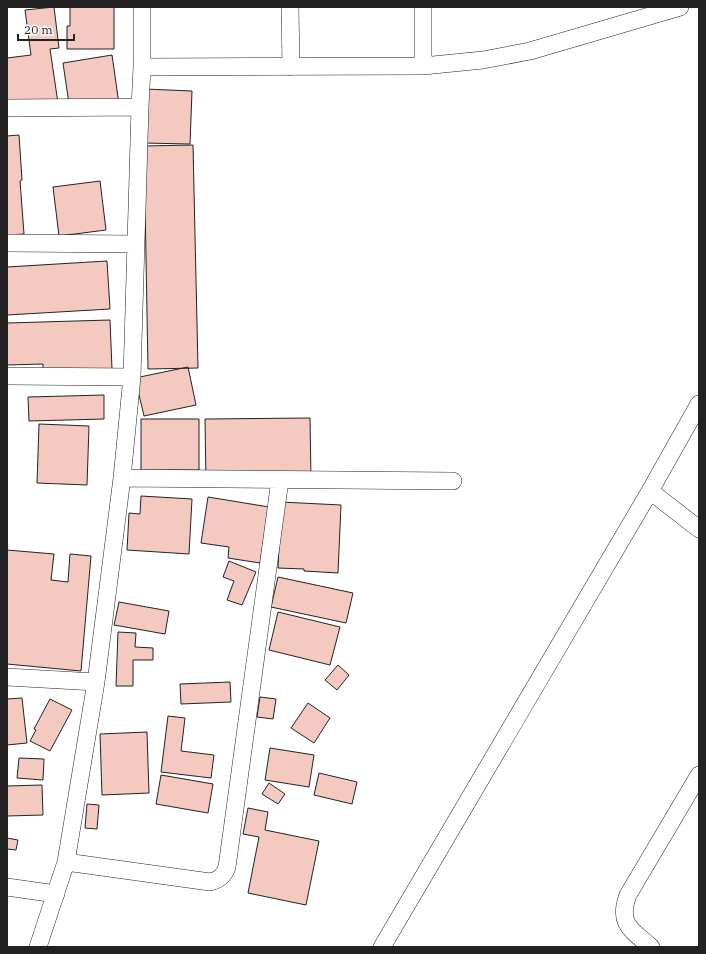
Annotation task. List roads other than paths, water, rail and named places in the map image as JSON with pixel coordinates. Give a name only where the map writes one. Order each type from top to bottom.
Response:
[{"type":"street","points":[[38,947],[66,862],[96,682],[122,478],[132,377],[142,67],[142,7]]},
{"type":"street","points":[[290,7],[291,67]]},
{"type":"street","points":[[423,7],[423,66]]},
{"type":"street","points":[[142,67],[423,66],[483,60],[530,51],[648,11],[680,7]]},
{"type":"street","points":[[7,108],[140,107]]},
{"type":"street","points":[[7,243],[136,244]]},
{"type":"street","points":[[7,376],[132,377]]},
{"type":"street","points":[[382,947],[650,491],[699,404]]},
{"type":"street","points":[[122,478],[453,481]]},
{"type":"street","points":[[66,862],[210,882],[218,880],[225,874],[229,859],[280,480]]},
{"type":"street","points":[[650,491],[699,529]]},
{"type":"street","points":[[7,677],[96,682]]},
{"type":"street","points":[[651,947],[627,926],[624,914],[624,904],[699,775]]},
{"type":"street","points":[[7,887],[56,894]]}]
